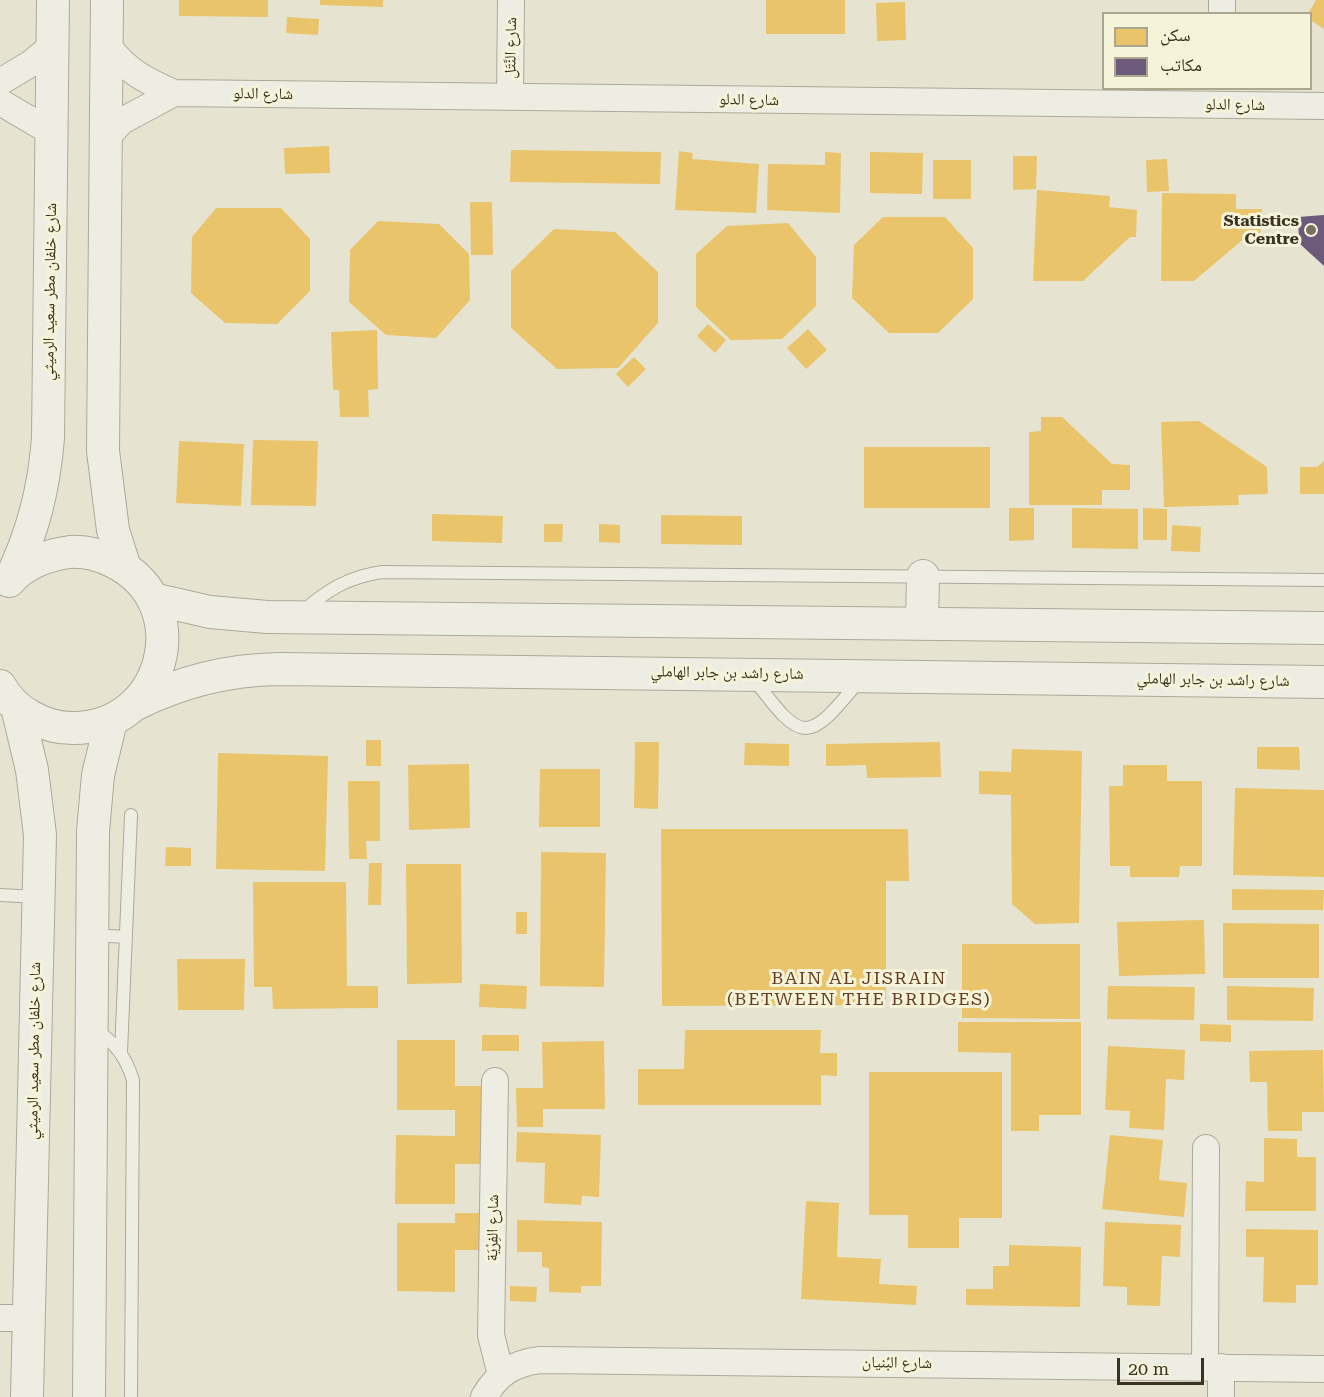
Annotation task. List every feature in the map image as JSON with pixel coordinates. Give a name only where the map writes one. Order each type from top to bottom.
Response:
[{"type":"street","name":"شارع خلفان مطر سعيد الرميثي","points":[[3,589],[38,510],[45,475],[53,0]]},
{"type":"street","points":[[108,0],[103,451],[114,530],[125,568]]},
{"type":"street","name":"شارع النَّتَل","points":[[510,96],[511,0]]},
{"type":"street","name":"شارع الدلو","points":[[107,45],[122,66],[147,82],[174,93],[1221,97],[1324,106]]},
{"type":"street","points":[[0,82],[30,64],[52,46]]},
{"type":"street","name":"شارع الدلو","points":[[106,138],[122,121],[174,93]]},
{"type":"street","points":[[0,102],[51,132]]},
{"type":"street","points":[[3,589],[31,563],[54,554],[79,551],[103,556],[125,568],[141,582],[153,599],[162,626],[162,655],[153,681],[123,713],[103,748],[94,803],[89,1397]]},
{"type":"street","points":[[922,622],[923,576]]},
{"type":"street","points":[[153,599],[238,615],[297,617],[1324,628]]},
{"type":"street","name":"شارع راشد بن جابر الهاملي","points":[[5,693],[38,721],[62,728],[87,728],[191,681],[249,670],[864,675],[1324,682]]},
{"type":"street","name":"شارع خلفان مطر سعيد الرميثي","points":[[5,693],[37,802],[40,835],[14,1318],[27,1397]]},
{"type":"street","name":"شارع الفِرْيَة","points":[[495,1081],[491,1335],[501,1375]]},
{"type":"street","points":[[1206,1148],[1213,1367],[1221,1397]]},
{"type":"street","name":"شارع البُنيان","points":[[484,1397],[501,1375],[513,1367],[540,1360],[1324,1369]]},
{"type":"lane","points":[[297,617],[338,584],[351,578],[382,572],[1324,580]]},
{"type":"lane","points":[[750,674],[782,717],[802,728],[820,724],[828,719],[864,675]]},
{"type":"lane","points":[[121,1052],[131,814]]},
{"type":"lane","points":[[0,896],[38,897]]},
{"type":"lane","points":[[93,935],[126,937]]},
{"type":"lane","points":[[93,1028],[112,1041],[121,1052],[133,1080],[132,1397]]},
{"type":"building: سكن","points":[[179,0],[268,0],[268,17],[179,16]]},
{"type":"building: سكن","points":[[320,0],[383,0],[383,7],[320,5]]},
{"type":"building: سكن","points":[[766,0],[845,0],[845,34],[766,34]]},
{"type":"building: سكن","points":[[1316,0],[1324,0],[1324,29],[1312,21],[1312,12],[1309,12]]},
{"type":"building: سكن","points":[[905,2],[906,40],[877,41],[876,3]]},
{"type":"building: سكن","points":[[287,17],[319,19],[318,35],[286,33]]},
{"type":"building: سكن","points":[[329,146],[330,173],[285,174],[284,148]]},
{"type":"building: سكن","points":[[511,150],[661,152],[660,184],[510,182]]},
{"type":"building: سكن","points":[[679,151],[693,153],[692,159],[759,164],[756,213],[675,210]]},
{"type":"building: سكن","points":[[825,152],[841,153],[840,213],[767,210],[768,164],[825,165]]},
{"type":"building: سكن","points":[[870,152],[923,153],[922,194],[870,193]]},
{"type":"building: سكن","points":[[1013,156],[1037,156],[1036,189],[1013,190]]},
{"type":"building: سكن","points":[[1167,159],[1169,191],[1147,192],[1146,160]]},
{"type":"building: سكن","points":[[933,160],[971,160],[971,199],[933,199]]},
{"type":"building: سكن","points":[[1037,190],[1110,196],[1109,207],[1137,210],[1136,237],[1130,237],[1083,281],[1033,281]]},
{"type":"building: سكن","points":[[1162,193],[1236,194],[1236,209],[1262,209],[1260,237],[1246,237],[1194,281],[1161,281]]},
{"type":"building: سكن","points":[[470,202],[492,202],[493,255],[471,255]]},
{"type":"building: سكن","points":[[216,208],[281,208],[310,239],[310,291],[277,324],[225,323],[191,293],[192,237]]},
{"type":"building: سكن","points":[[883,217],[945,217],[973,248],[973,299],[938,333],[889,333],[852,298],[854,245]]},
{"type":"building: سكن","points":[[378,221],[439,224],[469,254],[470,300],[436,338],[386,335],[349,302],[350,250]]},
{"type":"building: سكن","points":[[788,223],[816,257],[816,306],[782,339],[731,340],[696,307],[696,254],[727,226]]},
{"type":"building: سكن","points":[[554,229],[615,232],[658,272],[658,323],[618,368],[557,369],[511,328],[511,271]]},
{"type":"building: سكن","points":[[708,324],[726,340],[715,353],[697,336]]},
{"type":"building: سكن","points":[[808,329],[827,350],[806,369],[787,348]]},
{"type":"building: سكن","points":[[377,330],[378,389],[368,390],[369,417],[340,417],[339,390],[333,390],[331,332]]},
{"type":"building: سكن","points":[[634,357],[646,369],[628,387],[616,374]]},
{"type":"building: سكن","points":[[1041,417],[1062,417],[1112,464],[1130,465],[1130,490],[1102,490],[1102,505],[1029,505],[1029,432],[1041,431]]},
{"type":"building: سكن","points":[[1199,421],[1267,467],[1268,494],[1238,495],[1239,505],[1164,507],[1161,422]]},
{"type":"building: سكن","points":[[253,440],[318,441],[316,506],[251,505]]},
{"type":"building: سكن","points":[[179,441],[244,444],[241,506],[176,503]]},
{"type":"building: سكن","points":[[864,447],[990,447],[990,508],[864,508]]},
{"type":"building: سكن","points":[[1324,461],[1324,494],[1300,494],[1300,467],[1317,467]]},
{"type":"building: سكن","points":[[1009,508],[1034,508],[1034,540],[1009,541]]},
{"type":"building: سكن","points":[[1072,508],[1138,509],[1138,549],[1072,548]]},
{"type":"building: سكن","points":[[1143,508],[1167,509],[1167,540],[1143,540]]},
{"type":"building: سكن","points":[[432,514],[503,516],[502,543],[432,541]]},
{"type":"building: سكن","points":[[661,515],[742,516],[742,545],[661,544]]},
{"type":"building: سكن","points":[[544,524],[563,524],[562,542],[544,542]]},
{"type":"building: سكن","points":[[599,524],[620,525],[620,543],[599,542]]},
{"type":"building: سكن","points":[[1172,525],[1201,527],[1200,552],[1171,551]]},
{"type":"building: سكن","points":[[366,740],[381,740],[381,766],[366,766]]},
{"type":"building: سكن","points":[[635,742],[659,742],[658,809],[634,808]]},
{"type":"building: سكن","points":[[940,742],[941,777],[867,778],[866,765],[826,766],[826,744]]},
{"type":"building: سكن","points":[[745,743],[789,744],[789,766],[744,765]]},
{"type":"building: سكن","points":[[1257,747],[1299,747],[1300,770],[1257,769]]},
{"type":"building: سكن","points":[[1012,749],[1082,751],[1079,923],[1035,924],[1012,904],[1011,795],[979,794],[979,771],[1011,772]]},
{"type":"building: سكن","points":[[218,753],[328,756],[325,871],[216,869]]},
{"type":"building: سكن","points":[[469,764],[470,828],[409,830],[408,765]]},
{"type":"building: سكن","points":[[1123,765],[1167,765],[1167,781],[1202,781],[1202,866],[1180,866],[1179,877],[1130,877],[1130,866],[1110,866],[1109,786],[1123,786]]},
{"type":"building: سكن","points":[[540,769],[600,769],[600,827],[539,827]]},
{"type":"building: سكن","points":[[348,781],[380,781],[380,841],[366,841],[367,859],[349,859]]},
{"type":"building: سكن","points":[[1235,788],[1324,790],[1324,877],[1233,875]]},
{"type":"building: سكن","points":[[661,829],[908,829],[909,881],[886,881],[886,1005],[662,1006]]},
{"type":"building: سكن","points":[[166,847],[191,848],[191,866],[165,866]]},
{"type":"building: سكن","points":[[541,852],[606,853],[604,987],[540,986]]},
{"type":"building: سكن","points":[[369,863],[382,863],[381,905],[368,905]]},
{"type":"building: سكن","points":[[406,864],[461,864],[462,983],[407,984]]},
{"type":"building: سكن","points":[[253,882],[346,882],[347,986],[378,986],[378,1008],[273,1009],[272,987],[254,987]]},
{"type":"building: سكن","points":[[1232,889],[1324,890],[1323,910],[1232,910]]},
{"type":"building: سكن","points":[[516,912],[527,912],[527,934],[516,934]]},
{"type":"building: سكن","points":[[1204,920],[1205,974],[1119,976],[1117,922]]},
{"type":"building: سكن","points":[[1223,923],[1319,924],[1319,978],[1223,978]]},
{"type":"building: سكن","points":[[962,944],[1080,944],[1080,1019],[962,1018]]},
{"type":"building: سكن","points":[[177,959],[245,959],[244,1010],[178,1010]]},
{"type":"building: سكن","points":[[480,984],[527,986],[526,1009],[479,1007]]},
{"type":"building: سكن","points":[[1108,986],[1195,987],[1194,1020],[1107,1019]]},
{"type":"building: سكن","points":[[1227,986],[1314,988],[1313,1021],[1227,1020]]},
{"type":"building: سكن","points":[[958,1022],[1081,1022],[1081,1115],[1039,1115],[1039,1131],[1011,1131],[1011,1053],[958,1052]]},
{"type":"building: سكن","points":[[1200,1024],[1231,1025],[1231,1042],[1200,1041]]},
{"type":"building: سكن","points":[[685,1030],[821,1030],[820,1053],[837,1053],[837,1076],[821,1075],[821,1105],[638,1105],[638,1069],[684,1069]]},
{"type":"building: سكن","points":[[482,1035],[519,1035],[519,1051],[482,1051]]},
{"type":"building: سكن","points":[[397,1040],[455,1040],[455,1086],[484,1086],[483,1164],[455,1164],[455,1204],[395,1204],[396,1135],[455,1136],[455,1110],[397,1110]]},
{"type":"building: سكن","points":[[604,1041],[605,1109],[543,1109],[543,1127],[517,1127],[516,1088],[543,1088],[542,1042]]},
{"type":"building: سكن","points":[[1108,1046],[1185,1050],[1184,1080],[1166,1079],[1164,1130],[1129,1128],[1130,1111],[1105,1110]]},
{"type":"building: سكن","points":[[1323,1050],[1324,1112],[1302,1112],[1302,1131],[1268,1131],[1267,1082],[1250,1082],[1249,1051]]},
{"type":"building: سكن","points":[[869,1072],[1002,1072],[1002,1218],[959,1218],[959,1248],[908,1248],[908,1215],[869,1215]]},
{"type":"building: سكن","points":[[517,1132],[601,1135],[599,1197],[582,1196],[581,1205],[544,1203],[545,1163],[516,1162]]},
{"type":"building: سكن","points":[[1110,1135],[1163,1140],[1159,1180],[1187,1183],[1184,1217],[1102,1209]]},
{"type":"building: سكن","points":[[1264,1138],[1297,1139],[1297,1157],[1316,1157],[1316,1211],[1245,1211],[1246,1181],[1264,1182]]},
{"type":"building: سكن","points":[[806,1201],[839,1203],[837,1257],[881,1259],[879,1284],[917,1286],[916,1305],[801,1299]]},
{"type":"building: سكن","points":[[455,1213],[484,1213],[484,1250],[455,1250],[455,1292],[397,1291],[397,1223],[455,1223]]},
{"type":"building: سكن","points":[[517,1220],[602,1222],[601,1286],[581,1286],[581,1293],[549,1292],[549,1268],[542,1267],[542,1252],[517,1252]]},
{"type":"building: سكن","points":[[1105,1222],[1181,1225],[1180,1257],[1162,1256],[1160,1306],[1127,1305],[1127,1287],[1103,1286]]},
{"type":"building: سكن","points":[[1246,1229],[1318,1230],[1318,1285],[1296,1285],[1296,1303],[1263,1302],[1264,1257],[1246,1257]]},
{"type":"building: سكن","points":[[1009,1245],[1081,1247],[1080,1307],[966,1305],[966,1289],[993,1289],[993,1266],[1009,1266]]},
{"type":"building: سكن","points":[[510,1286],[537,1287],[536,1302],[510,1301]]},
{"type":"building: مكاتب","name":"Statistics Centre","points":[[1324,215],[1324,266],[1299,243],[1298,217]]},
{"type":"place","name":"Statistics Centre","points":[[1311,230]]},
{"type":"district","name":"BAIN AL JISRAIN (BETWEEN THE BRIDGES)","points":[[859,989]]}]
